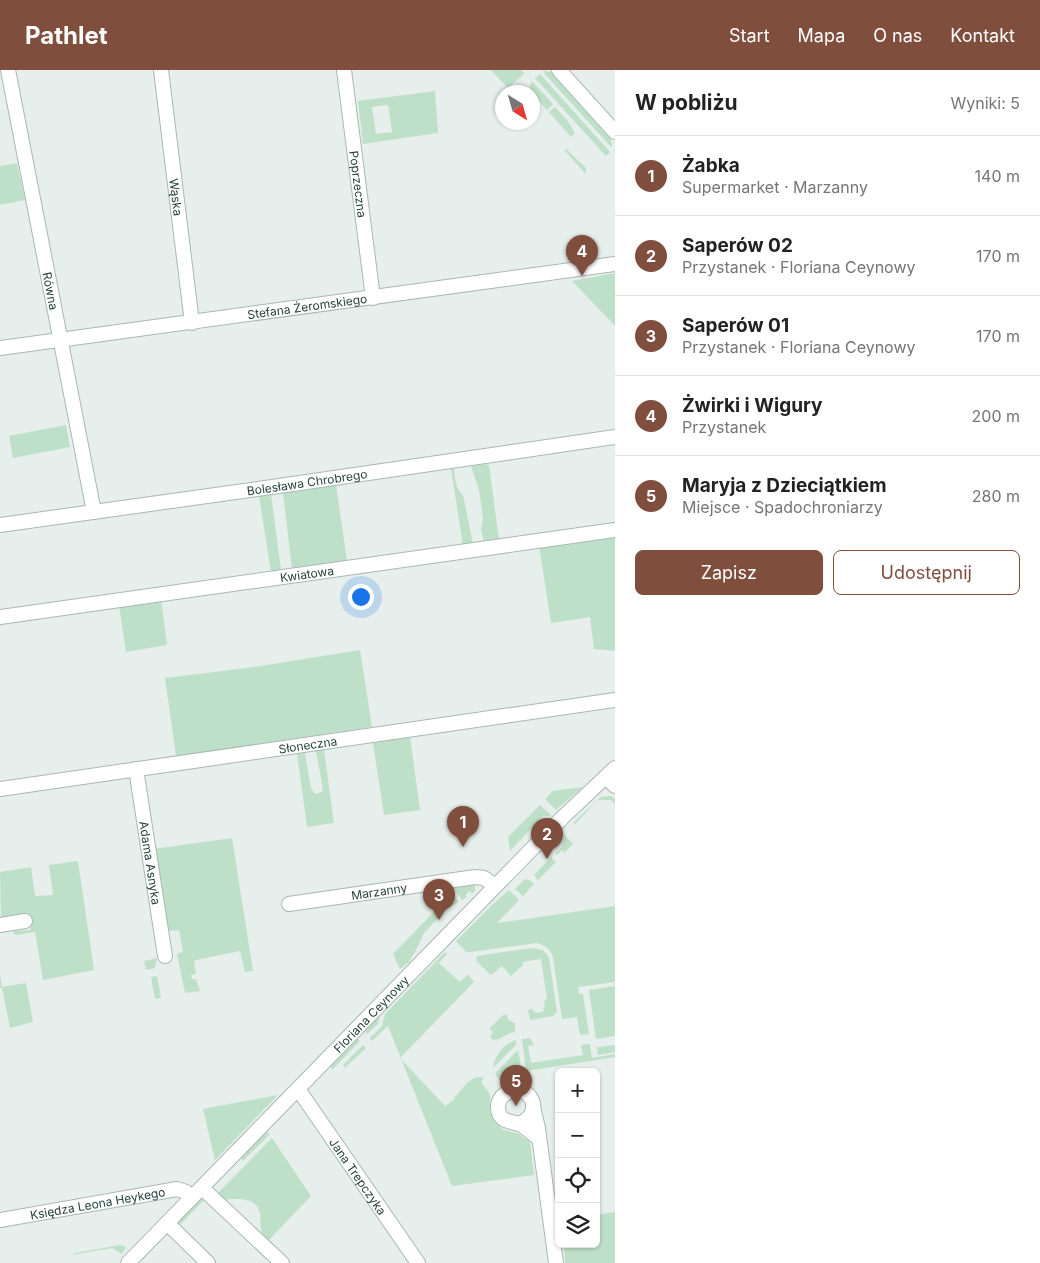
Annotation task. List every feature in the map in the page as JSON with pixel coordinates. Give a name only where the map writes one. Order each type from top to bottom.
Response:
[{"type":"street","name":"Równa","points":[[8,70],[94,512]]},
{"type":"street","name":"Wąska","points":[[161,70],[192,323]]},
{"type":"street","name":"Poprzeczna","points":[[344,70],[373,298]]},
{"type":"street","points":[[559,70],[615,132]]},
{"type":"street","name":"Stefana Żeromskiego","points":[[0,348],[615,264]]},
{"type":"street","name":"Bolesława Chrobrego","points":[[0,525],[615,437]]},
{"type":"street","name":"Kwiatowa","points":[[0,617],[615,530]]},
{"type":"street","name":"Słoneczna","points":[[0,788],[615,700]]},
{"type":"street","name":"Adama Asnyka","points":[[136,769],[165,956]]},
{"type":"street","name":"Floriana Ceynowy","points":[[128,1263],[562,818],[612,777]]},
{"type":"street","name":"Marzanny","points":[[289,904],[475,877],[484,878],[495,886]]},
{"type":"street","points":[[0,925],[25,922]]},
{"type":"street","name":"Jana Trepczyka","points":[[298,1089],[418,1263]]},
{"type":"street","points":[[538,1138],[519,1124],[507,1122],[499,1113],[499,1101],[502,1096],[512,1090],[523,1091],[531,1098],[538,1138],[556,1263]]},
{"type":"street","points":[[519,1124],[529,1118],[533,1107]]},
{"type":"street","name":"Księdza Leona Heykego","points":[[0,1220],[177,1189],[197,1193]]},
{"type":"street","points":[[197,1193],[282,1263]]},
{"type":"street","points":[[167,1223],[208,1263]]},
{"type":"green space","points":[[491,70],[521,70],[524,73],[511,85],[505,85]]},
{"type":"green space","points":[[543,72],[552,72],[611,137],[612,148]]},
{"type":"green space","points":[[540,74],[610,152],[606,156],[535,78]]},
{"type":"green space","points":[[540,90],[553,104],[547,110],[540,102]]},
{"type":"green space","points":[[435,91],[438,133],[363,144],[358,101]],"holes":[[[388,105],[392,132],[376,134],[372,107]]]},
{"type":"green space","points":[[555,107],[567,120],[575,133],[571,137],[549,112]]},
{"type":"green space","points":[[566,149],[586,168],[586,174],[564,150]]},
{"type":"green space","points":[[17,163],[25,200],[0,205],[0,166]]},
{"type":"green space","points":[[615,273],[615,326],[572,281]]},
{"type":"green space","points":[[66,425],[70,447],[13,458],[9,436]]},
{"type":"green space","points":[[489,465],[499,540],[484,542],[481,529],[483,518],[479,490],[471,466]]},
{"type":"green space","points":[[454,468],[457,486],[463,495],[473,544],[463,545],[451,469]]},
{"type":"green space","points":[[336,485],[347,561],[292,569],[283,493]]},
{"type":"green space","points":[[271,494],[281,570],[271,572],[259,496]]},
{"type":"green space","points":[[615,534],[615,651],[594,649],[590,617],[551,623],[539,545]]},
{"type":"green space","points":[[161,599],[167,645],[126,652],[119,605]]},
{"type":"green space","points":[[360,650],[372,727],[176,756],[165,678],[247,668]]},
{"type":"green space","points":[[410,737],[420,810],[384,815],[373,743]]},
{"type":"green space","points":[[324,750],[334,823],[307,827],[297,754],[305,754],[311,788],[315,794],[322,792],[323,789],[316,751]]},
{"type":"green space","points":[[583,787],[556,810],[545,799],[553,791]]},
{"type":"green space","points":[[611,796],[615,799],[615,804],[611,800],[598,800],[575,824],[573,823],[601,797]]},
{"type":"green space","points":[[540,805],[551,815],[543,816],[510,851],[508,837]]},
{"type":"green space","points":[[564,834],[573,844],[564,853],[562,850],[557,855],[555,853],[562,847]]},
{"type":"green space","points":[[232,838],[253,971],[245,972],[240,951],[200,959],[194,961],[196,974],[191,975],[192,979],[196,979],[200,991],[185,993],[177,954],[183,952],[179,930],[169,931],[166,929],[154,849]]},
{"type":"green space","points":[[551,857],[556,862],[538,880],[534,875]]},
{"type":"green space","points":[[78,861],[94,970],[43,980],[35,932],[16,935],[13,933],[13,931],[30,930],[32,924],[31,915],[1,920],[0,872],[31,867],[35,896],[53,895],[49,865]]},
{"type":"green space","points":[[525,879],[534,884],[523,896],[515,889]]},
{"type":"green space","points":[[475,886],[475,891],[472,894],[470,891],[465,895],[467,897],[462,900],[453,887]]},
{"type":"green space","points":[[509,890],[519,900],[497,923],[615,906],[615,982],[578,987],[579,994],[583,994],[589,1034],[580,1035],[577,1017],[562,1019],[553,958],[551,952],[545,946],[536,943],[466,952],[456,941]]},
{"type":"green space","points":[[452,893],[459,902],[448,908],[424,933],[409,962],[400,969],[393,954]]},
{"type":"green space","points":[[531,948],[543,950],[549,957],[557,1012],[553,1016],[530,1020],[528,1010],[533,1009],[534,1012],[538,1013],[544,1011],[544,1000],[547,999],[541,959],[522,962],[523,965],[511,976],[502,966],[491,975],[476,961],[477,956]]},
{"type":"green space","points":[[445,952],[447,954],[439,963],[460,982],[468,974],[474,982],[401,1057],[388,1026],[372,1041],[370,1038],[382,1026],[385,1014]]},
{"type":"green space","points":[[157,958],[155,968],[146,970],[144,961]]},
{"type":"green space","points":[[0,974],[2,987],[26,983],[33,1022],[10,1028],[2,988],[0,988]]},
{"type":"green space","points":[[157,976],[161,998],[155,999],[151,977]]},
{"type":"green space","points":[[615,986],[615,1036],[596,1039],[589,990]]},
{"type":"green space","points":[[381,1013],[378,1024],[367,1034],[364,1030]]},
{"type":"green space","points":[[507,1014],[508,1020],[515,1023],[515,1032],[493,1040],[490,1037],[493,1032],[489,1029],[502,1016]]},
{"type":"green space","points":[[530,1038],[534,1045],[528,1046],[531,1063],[583,1055],[581,1045],[590,1044],[592,1058],[615,1054],[615,1057],[526,1071],[522,1039]]},
{"type":"green space","points":[[358,1039],[360,1041],[332,1070],[330,1065]]},
{"type":"green space","points":[[516,1040],[516,1045],[493,1068],[495,1059],[500,1051],[507,1044]]},
{"type":"green space","points":[[363,1045],[366,1048],[345,1068],[343,1065]]},
{"type":"green space","points":[[615,1045],[615,1052],[598,1055],[597,1047]]},
{"type":"green space","points":[[518,1050],[522,1072],[519,1079],[509,1081],[502,1078],[499,1080],[495,1073]]},
{"type":"green space","points":[[401,1059],[445,1106],[455,1099],[471,1080],[480,1077],[484,1078],[481,1082],[490,1094],[490,1112],[498,1125],[504,1130],[519,1134],[530,1142],[534,1175],[452,1186]]},
{"type":"green space","points":[[278,1095],[215,1160],[203,1109]]},
{"type":"green space","points":[[267,1132],[270,1134],[243,1161],[241,1157]]},
{"type":"green space","points":[[272,1138],[311,1196],[268,1241],[291,1263],[287,1263],[264,1237],[261,1230],[260,1213],[253,1202],[243,1199],[221,1200],[216,1195]]},
{"type":"green space","points":[[202,1199],[204,1200],[179,1226],[180,1220]]},
{"type":"green space","points":[[615,1212],[615,1263],[565,1263],[564,1248],[600,1248],[600,1214]]},
{"type":"green space","points":[[120,1245],[126,1247],[122,1254],[112,1248],[72,1255],[75,1253]]},
{"type":"place","name":"Żwirki i Wigury","points":[[582,276]]},
{"type":"place","name":"Żabka","points":[[463,847]]},
{"type":"place","name":"Saperów 02","points":[[547,859]]},
{"type":"place","name":"Saperów 01","points":[[439,920]]},
{"type":"place","name":"Maryja z Dzieciątkiem","points":[[516,1106]]}]
